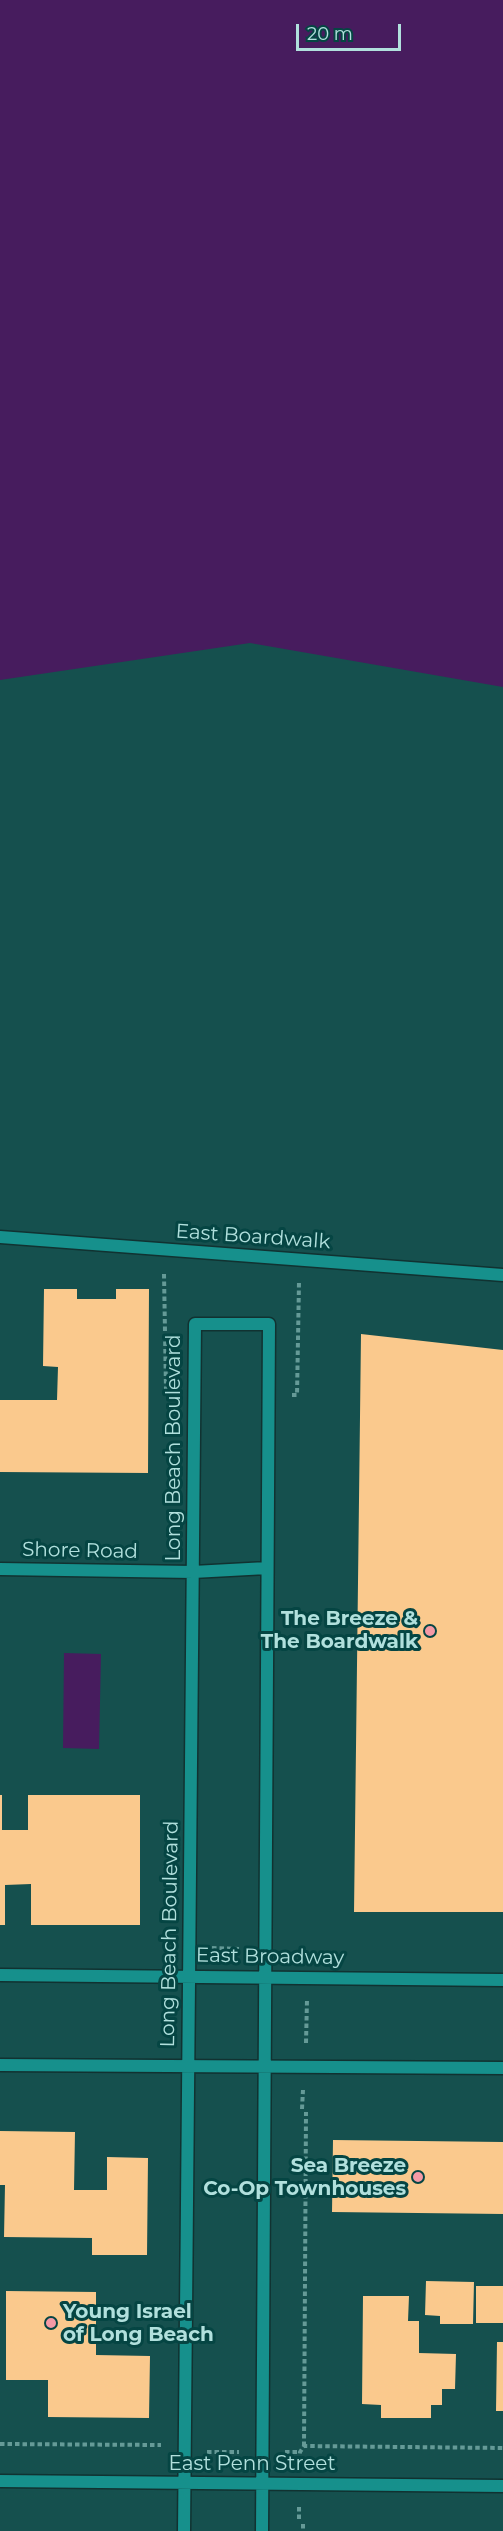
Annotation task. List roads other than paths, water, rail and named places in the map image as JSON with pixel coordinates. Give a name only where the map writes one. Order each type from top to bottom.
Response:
[{"type":"street","name":"East Boardwalk","points":[[0,1237],[503,1275]]},
{"type":"street","name":"Long Beach Boulevard","points":[[184,2531],[195,1323],[269,1324],[262,2531]]},
{"type":"street","name":"Shore Road","points":[[0,1569],[193,1572],[267,1568]]},
{"type":"street","name":"East Broadway","points":[[0,1975],[189,1975],[503,1980]]},
{"type":"street","points":[[0,2065],[503,2068]]},
{"type":"street","name":"East Penn Street","points":[[0,2481],[503,2486]]},
{"type":"place","name":"The Breeze & The Boardwalk","points":[[430,1631]]},
{"type":"place","name":"Sea Breeze Co-Op Townhouses","points":[[418,2177]]},
{"type":"place","name":"Young Israel of Long Beach","points":[[51,2323]]}]
